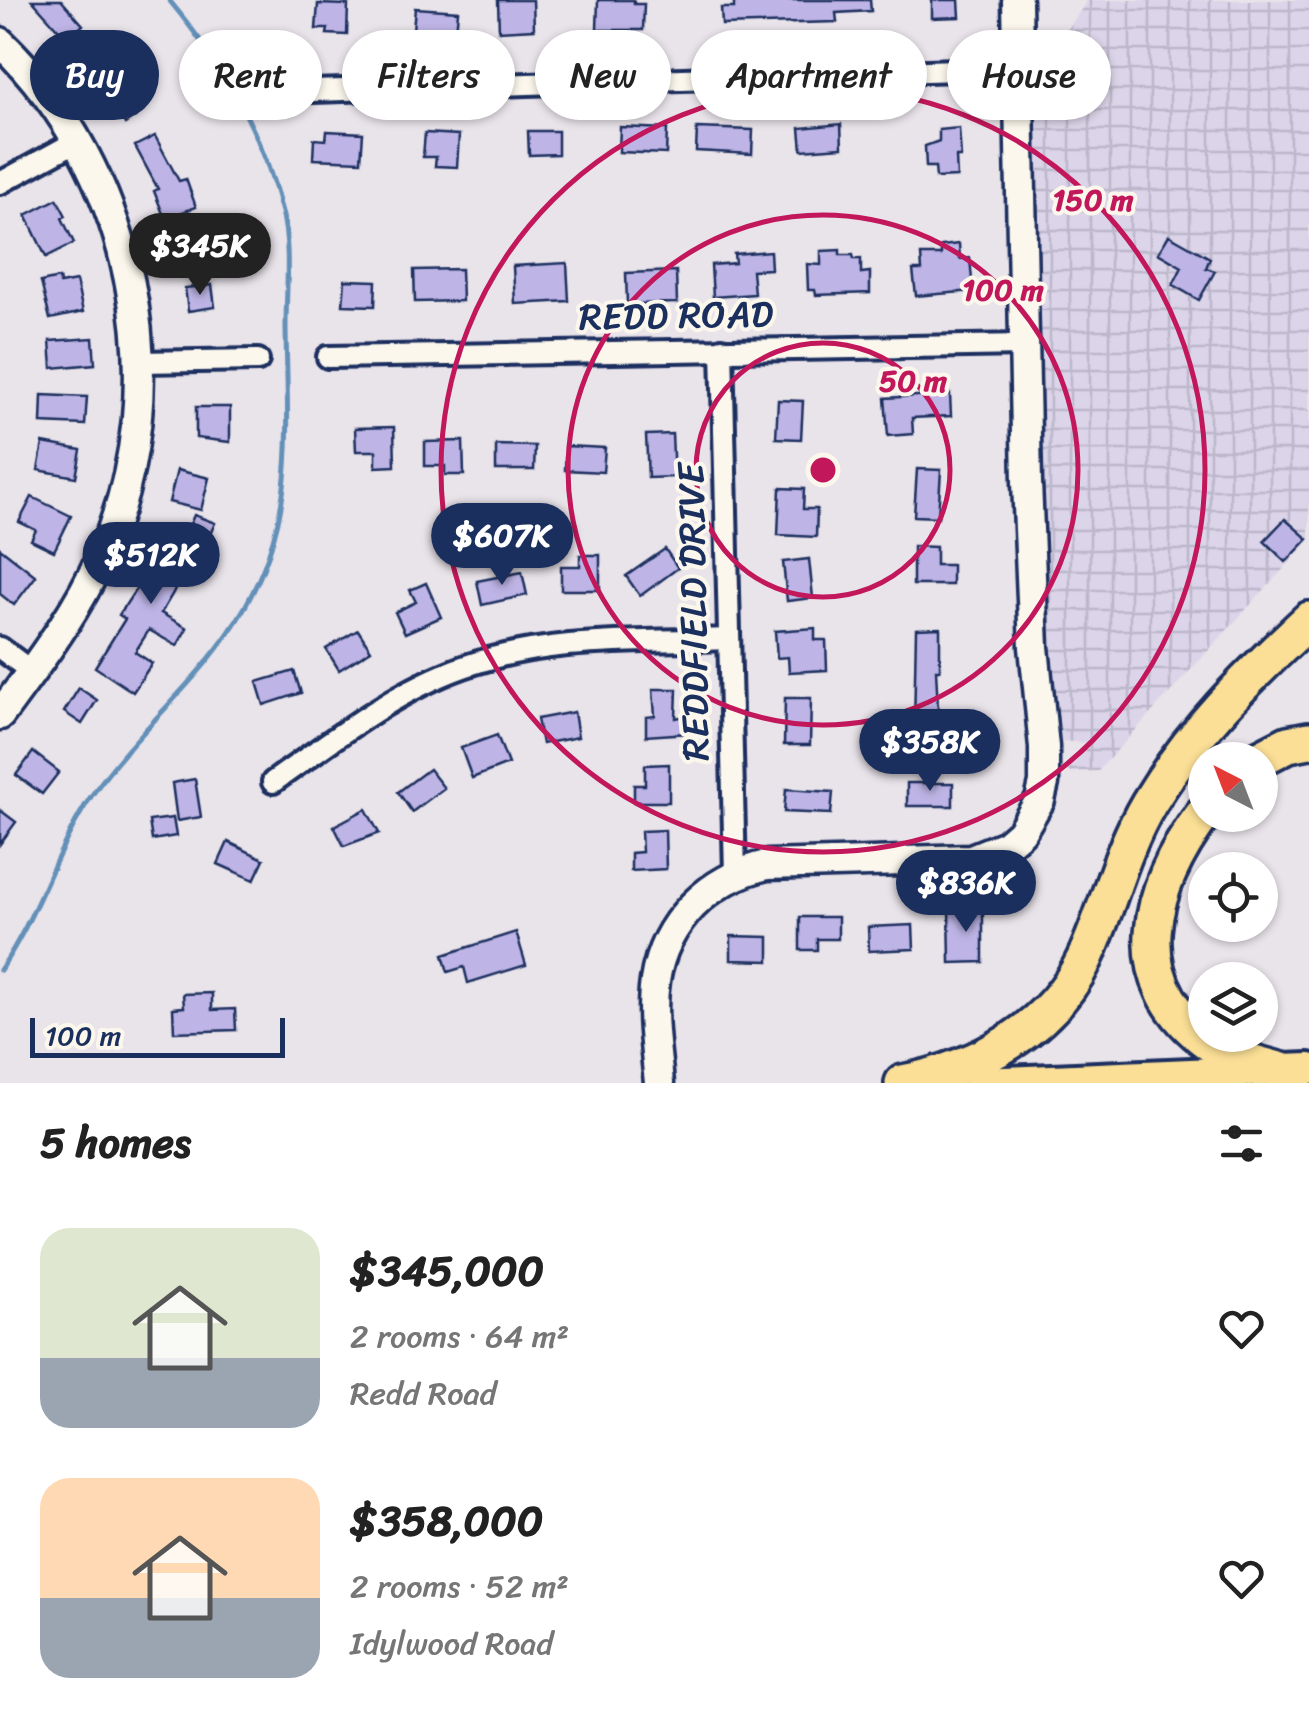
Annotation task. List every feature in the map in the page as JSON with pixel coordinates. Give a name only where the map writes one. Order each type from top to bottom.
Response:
[{"type":"highway","points":[[903,1083],[944,1075],[992,1054],[1047,1012],[1083,962],[1124,852],[1171,768],[1227,698],[1309,620]]},
{"type":"highway","points":[[1278,749],[1309,740]]},
{"type":"highway","points":[[1192,832],[1161,888],[1154,910],[1152,947],[1159,980],[1182,1018],[1210,1044],[1238,1058],[1296,1070]]},
{"type":"main road","points":[[1017,0],[1018,30]]},
{"type":"main road","points":[[0,42],[28,72],[77,141],[104,196],[128,271],[139,362],[134,444],[117,515],[82,596],[0,714]]},
{"type":"main road","points":[[659,1083],[653,1003],[660,958],[676,927],[699,898],[735,874],[767,865],[971,859],[1006,845],[1033,816],[1044,782],[1044,747],[1034,646],[1020,120]]},
{"type":"main road","points":[[981,1083],[1296,1070]]},
{"type":"street","points":[[322,90],[947,70]]},
{"type":"street","points":[[0,183],[77,141]]},
{"type":"street","name":"REDD ROAD","points":[[328,357],[1025,345]]},
{"type":"street","name":"REDDFIELD DRIVE","points":[[722,349],[735,874]]},
{"type":"street","points":[[139,362],[258,360]]},
{"type":"street","points":[[273,782],[387,704],[462,667],[531,650],[596,643],[730,640]]},
{"type":"street","points":[[0,648],[32,672]]},
{"type":"shaded area","points":[[1088,0],[1309,0],[1309,541],[1098,771],[1067,772],[1090,743],[1044,740],[1030,120],[1111,120],[1111,30],[1066,30]]},
{"type":"building","points":[[32,0],[61,0],[83,25],[77,30],[59,30]]},
{"type":"building","points":[[498,0],[533,0],[534,29],[499,30]]},
{"type":"building","points":[[598,0],[634,0],[634,4],[644,4],[643,30],[597,30]]},
{"type":"building","points":[[734,0],[870,0],[871,11],[836,13],[837,22],[722,25],[721,8],[734,8]]},
{"type":"building","points":[[932,0],[959,0],[960,17],[932,18]]},
{"type":"building","points":[[318,4],[348,5],[347,30],[342,30],[342,35],[316,29]]},
{"type":"building","points":[[415,8],[458,11],[456,30],[413,30]]},
{"type":"building","points":[[841,124],[842,147],[802,150],[800,128]]},
{"type":"building","points":[[620,127],[667,129],[666,154],[619,152]]},
{"type":"building","points":[[697,128],[753,130],[752,154],[696,151]]},
{"type":"building","points":[[959,128],[961,157],[956,157],[957,177],[936,178],[935,167],[926,167],[925,146],[939,141],[939,130]]},
{"type":"building","points":[[327,131],[363,133],[361,161],[313,159],[314,139],[326,140]]},
{"type":"building","points":[[528,131],[558,131],[558,154],[529,155]]},
{"type":"building","points":[[425,133],[459,135],[457,167],[435,166],[436,157],[423,157]]},
{"type":"building","points":[[155,136],[179,181],[186,179],[196,207],[165,219],[154,191],[158,189],[135,146]]},
{"type":"building","points":[[57,199],[74,243],[46,257],[26,215]]},
{"type":"building","points":[[199,233],[208,259],[178,269],[170,242]]},
{"type":"building","points":[[1169,235],[1210,258],[1206,268],[1215,271],[1199,300],[1173,285],[1182,267],[1158,253]]},
{"type":"building","points":[[959,244],[960,259],[970,258],[973,291],[916,296],[913,270],[922,270],[921,255],[941,255],[941,246]]},
{"type":"building","points":[[840,250],[840,255],[861,259],[861,273],[870,272],[870,293],[816,295],[815,290],[808,290],[807,264],[821,265],[821,251]]},
{"type":"building","points":[[770,251],[771,269],[752,270],[754,294],[713,297],[711,265],[735,263],[734,254]]},
{"type":"building","points":[[567,263],[569,301],[515,304],[513,266]]},
{"type":"building","points":[[461,269],[462,301],[415,302],[414,270]]},
{"type":"building","points":[[676,271],[677,303],[627,304],[626,273]]},
{"type":"building","points":[[59,278],[60,284],[76,281],[83,312],[50,319],[41,282]]},
{"type":"building","points":[[345,280],[376,281],[375,306],[343,305]]},
{"type":"building","points":[[212,285],[215,307],[188,311],[185,288]]},
{"type":"building","points":[[93,338],[95,364],[52,368],[50,341]]},
{"type":"building","points":[[950,394],[951,416],[912,418],[913,434],[888,436],[885,398]]},
{"type":"building","points":[[42,395],[87,397],[85,425],[41,423]]},
{"type":"building","points":[[778,400],[803,401],[801,439],[776,438]]},
{"type":"building","points":[[196,407],[230,407],[230,442],[196,438]]},
{"type":"building","points":[[394,427],[395,466],[376,467],[376,451],[356,451],[355,428]]},
{"type":"building","points":[[672,434],[674,477],[648,478],[646,435]]},
{"type":"building","points":[[463,441],[464,475],[445,475],[445,466],[425,466],[425,442]]},
{"type":"building","points":[[43,443],[81,450],[76,477],[38,470]]},
{"type":"building","points":[[496,445],[535,446],[534,470],[496,470]]},
{"type":"building","points":[[566,446],[605,448],[603,472],[565,470]]},
{"type":"building","points":[[917,469],[941,470],[938,517],[914,516]]},
{"type":"building","points":[[177,470],[209,478],[201,510],[169,502]]},
{"type":"building","points":[[780,488],[804,489],[803,509],[817,509],[816,537],[778,535]]},
{"type":"building","points":[[32,497],[71,516],[54,551],[31,540],[36,530],[19,522]]},
{"type":"building","points":[[194,515],[215,523],[208,539],[200,535],[161,613],[187,628],[177,646],[149,630],[135,652],[152,663],[133,692],[95,667],[125,619],[119,615],[145,575],[141,573],[158,535],[181,545]]},
{"type":"building","points":[[1285,519],[1308,539],[1286,562],[1264,541]]},
{"type":"building","points":[[913,546],[936,547],[936,565],[952,565],[952,585],[913,585]]},
{"type":"building","points":[[0,548],[36,576],[14,605],[0,594]]},
{"type":"building","points":[[665,549],[678,568],[640,596],[626,576]]},
{"type":"building","points":[[580,555],[600,555],[600,590],[561,590],[561,566],[580,566]]},
{"type":"building","points":[[809,559],[813,598],[787,601],[783,562]]},
{"type":"building","points":[[522,572],[527,595],[482,605],[477,581]]},
{"type":"building","points":[[426,583],[441,617],[405,633],[395,612],[416,602],[410,590]]},
{"type":"building","points":[[815,628],[815,640],[826,640],[827,670],[789,672],[788,657],[777,658],[775,631]]},
{"type":"building","points":[[940,628],[940,670],[936,670],[939,728],[914,729],[916,629]]},
{"type":"building","points":[[358,630],[371,650],[339,670],[326,649]]},
{"type":"building","points":[[294,671],[301,693],[264,705],[257,682]]},
{"type":"building","points":[[79,688],[97,700],[82,724],[64,712]]},
{"type":"building","points":[[653,689],[677,689],[676,718],[685,716],[688,733],[646,736],[646,717],[655,716]]},
{"type":"building","points":[[785,698],[811,698],[810,745],[784,745]]},
{"type":"building","points":[[574,712],[578,737],[542,744],[537,719]]},
{"type":"building","points":[[497,735],[508,764],[472,778],[461,748]]},
{"type":"building","points":[[33,752],[59,772],[42,794],[16,775]]},
{"type":"building","points":[[669,764],[669,802],[634,802],[634,785],[645,785],[645,765]]},
{"type":"building","points":[[429,769],[444,788],[412,812],[398,792]]},
{"type":"building","points":[[195,779],[201,817],[177,821],[172,783]]},
{"type":"building","points":[[907,783],[953,783],[953,806],[907,806]]},
{"type":"building","points":[[786,789],[833,792],[831,814],[784,812]]},
{"type":"building","points":[[366,809],[379,833],[344,846],[334,826]]},
{"type":"building","points":[[0,810],[16,822],[0,844]]},
{"type":"building","points":[[173,818],[176,836],[152,840],[149,821]]},
{"type":"building","points":[[665,830],[666,869],[631,871],[631,853],[642,852],[641,831]]},
{"type":"building","points":[[228,842],[264,859],[254,880],[218,864]]},
{"type":"building","points":[[983,908],[983,962],[950,963],[949,909]]},
{"type":"building","points":[[800,917],[838,917],[838,939],[817,939],[817,950],[800,950]]},
{"type":"building","points":[[913,925],[914,949],[869,951],[868,927]]},
{"type":"building","points":[[516,932],[526,965],[468,983],[464,967],[448,972],[443,955]]},
{"type":"building","points":[[731,936],[769,937],[769,961],[731,960]]},
{"type":"building","points":[[212,993],[212,1010],[235,1009],[236,1030],[174,1032],[173,1008],[184,1007],[183,994]]},
{"type":"waterway","points":[[0,970],[92,795],[210,657],[245,607],[262,572],[282,504],[287,436],[285,225],[274,182],[238,100],[169,0]]}]
